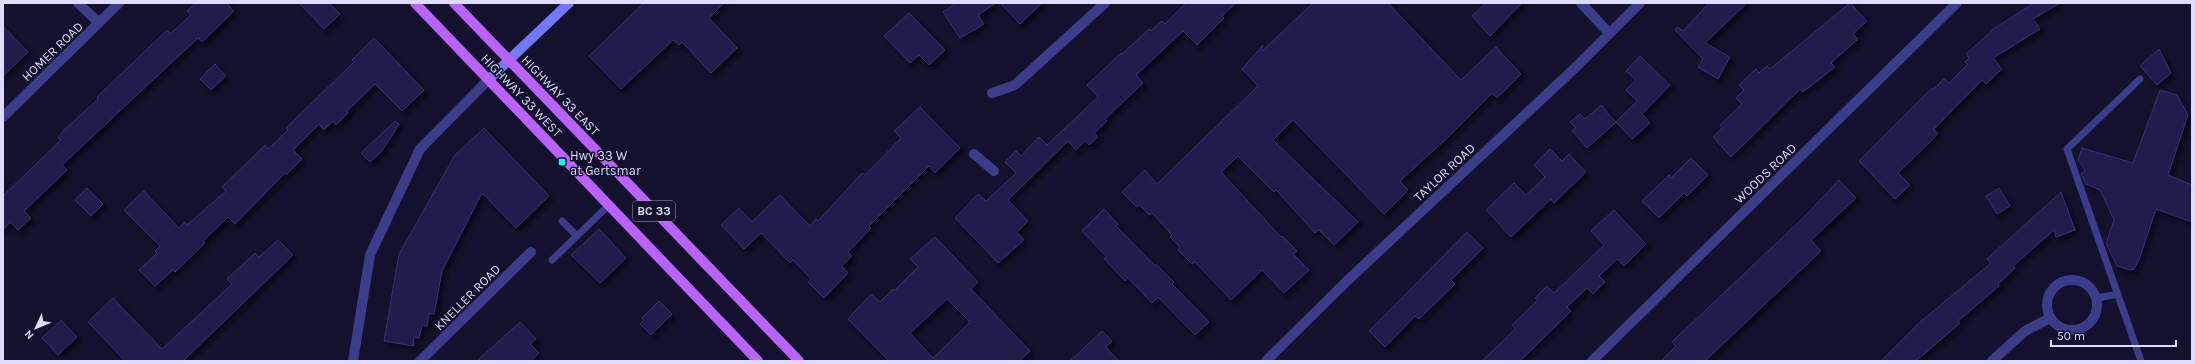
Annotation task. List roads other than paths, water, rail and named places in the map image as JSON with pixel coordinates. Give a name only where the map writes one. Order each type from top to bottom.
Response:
[{"type":"main road","name":"HIGHWAY 33 WEST","points":[[415,3],[758,361]]},
{"type":"main road","name":"HIGHWAY 33 EAST","points":[[454,3],[799,361]]},
{"type":"street","points":[[78,3],[99,23]]},
{"type":"street","name":"HOMER ROAD","points":[[3,117],[119,3]]},
{"type":"street","points":[[353,361],[370,255],[420,149],[488,79],[569,3]]},
{"type":"street","points":[[992,93],[1014,85],[1105,3]]},
{"type":"street","points":[[1581,3],[1609,33]]},
{"type":"street","name":"TAYLOR ROAD","points":[[1266,361],[1348,280],[1575,68],[1640,3]]},
{"type":"street","name":"WOODS ROAD","points":[[1592,361],[1957,3]]},
{"type":"street","points":[[974,154],[994,171]]},
{"type":"street","name":"KNELLER ROAD","points":[[420,361],[531,252]]},
{"type":"street","points":[[2071,279],[2087,284],[2097,298],[2096,314],[2092,321],[2082,328],[2070,330],[2063,328],[2050,318],[2047,301],[2050,292],[2062,281],[2071,279]]},
{"type":"street","points":[[1992,361],[2025,331],[2050,318]]},
{"type":"lane","points":[[2140,79],[2067,150],[2141,361]]},
{"type":"lane","points":[[552,260],[609,205]]},
{"type":"lane","points":[[562,221],[577,236]]},
{"type":"lane","points":[[2097,298],[2118,294]]},
{"type":"place","name":"Hwy 33 W at Gertsmar","points":[[562,162]]}]
